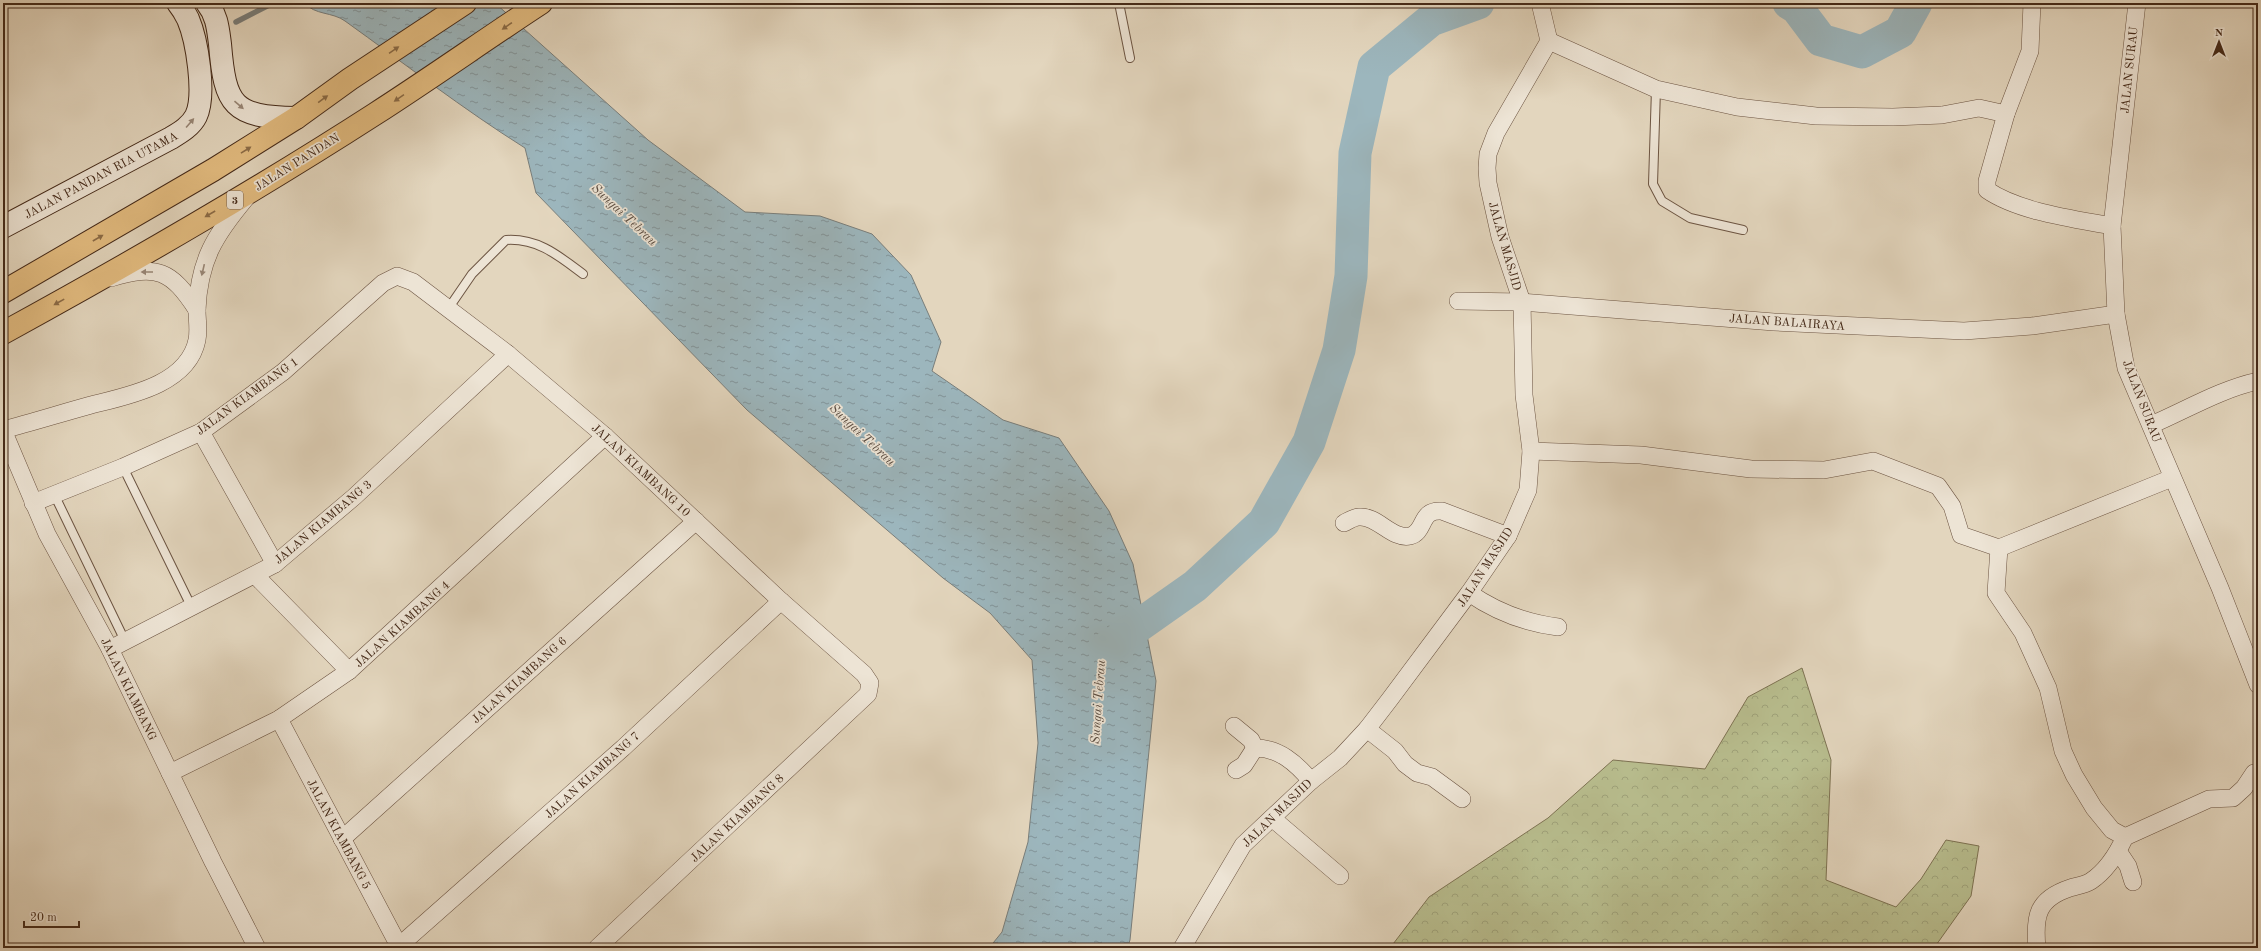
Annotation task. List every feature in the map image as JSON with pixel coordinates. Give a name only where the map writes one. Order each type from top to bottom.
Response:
[{"type":"highway","points":[[3,292],[213,170],[296,118],[465,3]]},
{"type":"highway","name":"JALAN PANDAN","points":[[3,333],[94,283],[252,190],[375,114],[541,4]]},
{"type":"street","name":"JALAN PANDAN RIA UTAMA","points":[[3,227],[184,130],[197,114],[200,96],[193,36],[188,18],[178,3]]},
{"type":"street","points":[[207,3],[217,21],[222,71],[226,88],[234,101],[247,112],[265,118],[296,118]]},
{"type":"street","points":[[2032,3],[2030,51],[2006,114],[1987,181],[1987,190],[1995,195],[2044,213],[2112,226]]},
{"type":"street","name":"JALAN SURAU","points":[[2137,3],[2112,226],[2116,314],[2126,368],[2220,588],[2258,685]]},
{"type":"street","points":[[1540,9],[1549,42],[1656,89],[1713,103],[1816,116],[1893,118],[1942,115],[1979,108],[2006,114]]},
{"type":"street","name":"JALAN MASJID","points":[[1182,948],[1242,845],[1310,781],[1340,758],[1367,729],[1469,593],[1508,536],[1528,490],[1531,451],[1524,395],[1522,302],[1500,237],[1488,183],[1487,161],[1496,134],[1549,42]]},
{"type":"street","points":[[3,430],[135,395],[171,376],[192,354],[197,335],[197,310],[207,253],[220,230],[252,190]]},
{"type":"street","points":[[94,283],[146,271],[161,273],[171,277],[179,285],[197,310]]},
{"type":"street","name":"JALAN KIAMBANG 10","points":[[396,276],[413,282],[508,354],[604,436],[781,601],[864,674],[870,683]]},
{"type":"street","name":"JALAN KIAMBANG 1","points":[[33,502],[123,467],[201,432],[283,372],[383,284],[396,276]]},
{"type":"street","name":"JALAN BALAIRAYA","points":[[1458,301],[1522,302],[1774,322],[1964,331],[2032,326],[2116,314]]},
{"type":"street","name":"JALAN KIAMBANG 3","points":[[110,649],[275,564],[354,497],[508,354]]},
{"type":"street","points":[[2151,425],[2215,396],[2258,381]]},
{"type":"street","name":"JALAN KIAMBANG","points":[[3,430],[47,534],[110,649],[257,948]]},
{"type":"street","points":[[201,432],[275,564]]},
{"type":"street","name":"JALAN KIAMBANG 4","points":[[170,773],[279,720],[350,672],[604,436]]},
{"type":"street","points":[[1531,451],[1641,455],[1751,469],[1824,470],[1873,462],[1938,486],[1952,506],[1961,535],[1999,548],[2172,478]]},
{"type":"street","points":[[1344,523],[1358,517],[1370,518],[1400,535],[1410,536],[1415,534],[1428,514],[1434,510],[1442,511],[1508,536]]},
{"type":"street","name":"JALAN KIAMBANG 6","points":[[342,839],[696,521]]},
{"type":"street","points":[[1999,548],[1996,593],[2023,634],[2048,688],[2063,751],[2074,775],[2094,808],[2112,830],[2121,844],[2133,882]]},
{"type":"street","points":[[255,575],[350,672]]},
{"type":"street","points":[[1469,593],[1491,608],[1543,626],[1558,627]]},
{"type":"street","name":"JALAN KIAMBANG 7","points":[[400,947],[623,748],[781,601]]},
{"type":"street","name":"JALAN KIAMBANG 8","points":[[597,948],[868,694],[870,683]]},
{"type":"street","name":"JALAN KIAMBANG 5","points":[[279,720],[400,947]]},
{"type":"street","points":[[1234,726],[1251,740],[1255,748]]},
{"type":"street","points":[[1367,729],[1395,751],[1405,764],[1417,774],[1432,777],[1462,799]]},
{"type":"street","points":[[1236,770],[1244,765],[1255,748]]},
{"type":"street","points":[[1255,748],[1269,748],[1280,754],[1298,765],[1310,781]]},
{"type":"street","points":[[2037,948],[2036,926],[2038,914],[2043,902],[2054,894],[2090,882],[2121,844],[2209,798],[2233,798],[2244,788],[2254,774],[2258,773]]},
{"type":"street","points":[[1272,818],[1340,876]]},
{"type":"lane","points":[[1119,3],[1130,58]]},
{"type":"lane","points":[[1656,89],[1653,184],[1662,201],[1690,218],[1743,230]]},
{"type":"lane","points":[[448,309],[472,274],[506,240],[520,239],[544,246],[583,274]]},
{"type":"lane","points":[[123,467],[192,608]]},
{"type":"lane","points":[[54,494],[125,641]]},
{"type":"green space","points":[[1802,668],[1831,760],[1826,880],[1896,907],[1921,879],[1946,840],[1979,846],[1971,896],[1934,948],[1390,948],[1429,897],[1548,818],[1613,760],[1705,769],[1748,697]]},
{"type":"water","name":"Sungai Tebrau","points":[[305,3],[495,3],[648,140],[745,212],[820,216],[872,234],[911,275],[941,342],[932,371],[1003,420],[1059,438],[1109,511],[1133,564],[1156,681],[1130,940],[1127,948],[989,948],[1002,932],[1028,842],[1038,743],[1032,660],[990,613],[943,578],[747,410],[536,193],[525,148],[457,102],[345,21],[335,16],[313,10]]},
{"type":"waterway","points":[[236,22],[273,3]]},
{"type":"waterway","points":[[1107,648],[1195,586],[1264,522],[1309,442],[1339,350],[1351,276],[1355,153],[1374,67],[1431,20],[1478,3]]},
{"type":"waterway","points":[[1789,3],[1797,8],[1821,40],[1862,52],[1900,32],[1916,3]]}]
